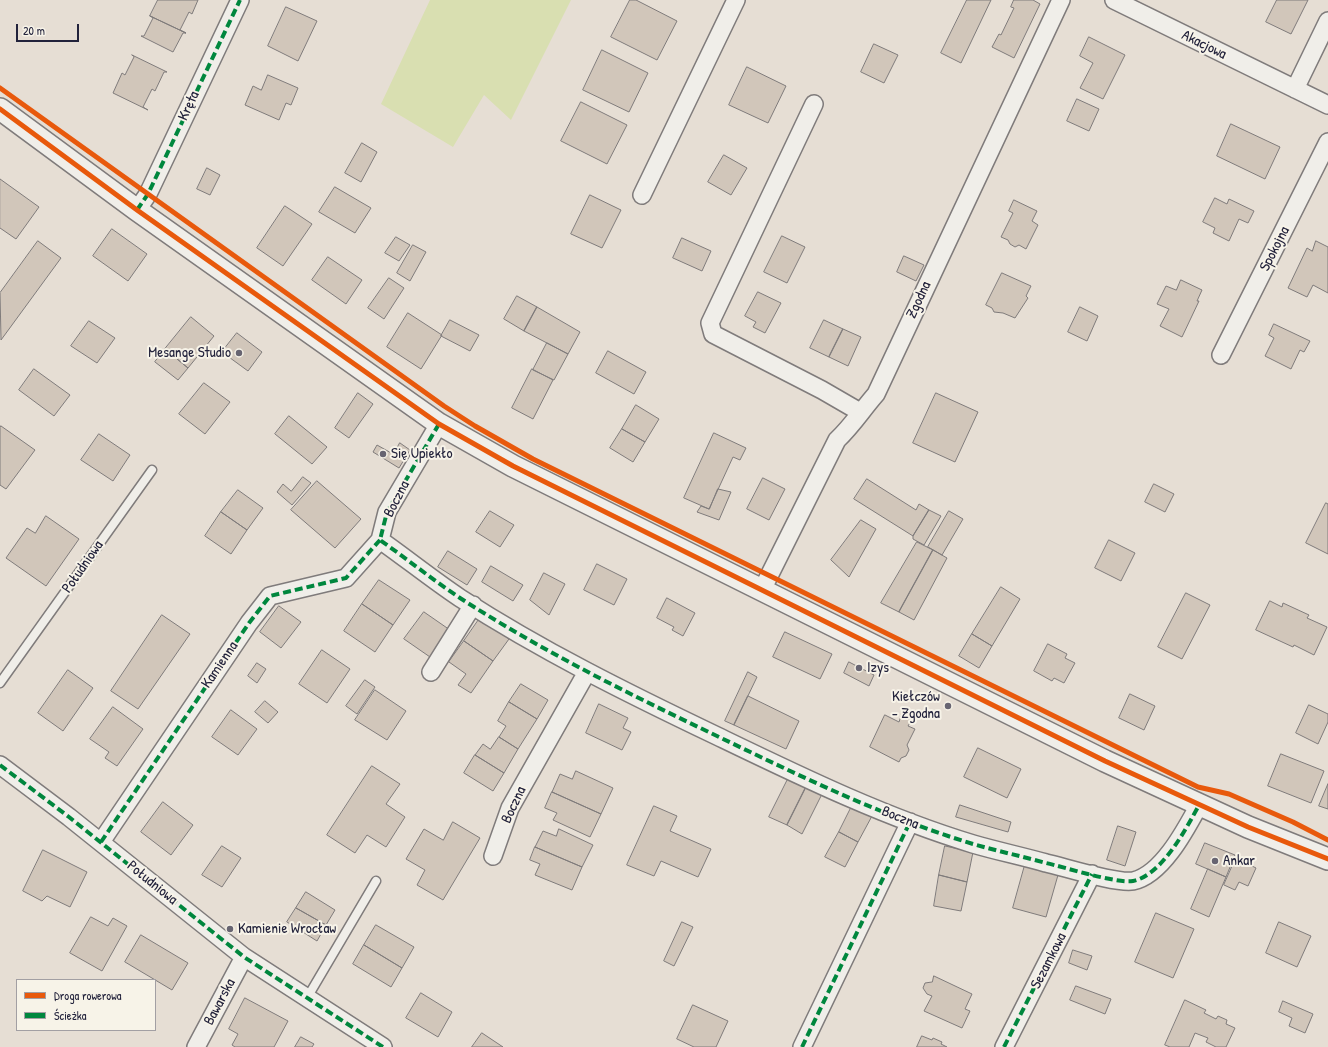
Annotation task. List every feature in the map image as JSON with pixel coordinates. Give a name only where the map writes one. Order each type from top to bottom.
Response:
[{"type":"street","name":"Kręta","points":[[137,210],[148,194],[240,0]]},
{"type":"street","points":[[642,195],[736,0]]},
{"type":"street","name":"Zgodna","points":[[762,590],[837,440],[852,426],[860,412],[876,394],[1061,0]]},
{"type":"street","name":"Akacjowa","points":[[1114,0],[1328,105]]},
{"type":"street","points":[[1295,89],[1328,21]]},
{"type":"street","points":[[814,104],[710,323],[713,334],[822,390],[860,412]]},
{"type":"street","points":[[0,109],[137,210],[439,424],[513,466],[1106,760],[1199,804],[1328,860]]},
{"type":"street","name":"Spokojna","points":[[1221,355],[1328,142]]},
{"type":"street","name":"Boczna","points":[[439,424],[388,512],[380,540],[472,606],[551,653],[587,672],[796,774],[910,822],[973,844],[1092,874],[1130,882],[1143,877],[1164,859],[1179,840],[1199,804]]},
{"type":"street","name":"Kamienna","points":[[101,842],[249,622],[270,596],[346,578],[380,540]]},
{"type":"street","points":[[431,672],[472,606]]},
{"type":"street","name":"Boczna","points":[[493,856],[510,808],[587,672]]},
{"type":"street","name":"Południowa","points":[[0,765],[101,842],[244,957],[383,1047]]},
{"type":"street","points":[[802,1047],[910,822]]},
{"type":"street","name":"Sezamkowa","points":[[1004,1047],[1092,874]]},
{"type":"street","name":"Bawarska","points":[[196,1047],[244,957]]},
{"type":"lane","name":"Południowa","points":[[0,683],[152,470]]},
{"type":"lane","points":[[307,998],[376,881]]},
{"type":"green space","points":[[430,0],[571,0],[511,120],[484,95],[453,147],[381,104]]},
{"type":"building","points":[[158,0],[198,0],[192,14],[189,12],[180,30],[186,33],[150,16]]},
{"type":"building","points":[[630,0],[636,0],[677,21],[657,60],[611,37]]},
{"type":"building","points":[[967,0],[991,0],[961,63],[941,53]]},
{"type":"building","points":[[1014,0],[1033,0],[1040,4],[1014,58],[992,47],[999,34],[1001,35],[1014,8],[1011,7]]},
{"type":"building","points":[[1277,0],[1308,0],[1291,34],[1266,22]]},
{"type":"building","points":[[286,7],[317,21],[298,61],[268,46]]},
{"type":"building","points":[[150,16],[186,33],[183,33],[173,52],[141,36],[144,36],[153,18]]},
{"type":"building","points":[[1089,37],[1125,55],[1103,99],[1080,88],[1093,63],[1080,56]]},
{"type":"building","points":[[874,44],[898,55],[884,83],[861,72]]},
{"type":"building","points":[[602,50],[648,73],[629,112],[583,90]]},
{"type":"building","points":[[132,55],[167,72],[164,72],[155,91],[152,89],[143,107],[148,110],[113,93],[122,73],[125,75],[134,57]]},
{"type":"building","points":[[747,67],[786,86],[768,123],[729,105]]},
{"type":"building","points":[[268,75],[298,88],[291,105],[286,103],[279,120],[245,105],[253,86],[261,90]]},
{"type":"building","points":[[1077,99],[1099,109],[1089,131],[1067,121]]},
{"type":"building","points":[[581,102],[627,125],[607,164],[561,141]]},
{"type":"building","points":[[1231,124],[1280,147],[1265,179],[1217,156]]},
{"type":"building","points":[[362,143],[377,152],[361,182],[345,173]]},
{"type":"building","points":[[724,155],[747,168],[731,195],[708,182]]},
{"type":"building","points":[[207,168],[220,175],[210,195],[197,189]]},
{"type":"building","points":[[0,179],[39,207],[16,239],[0,228]]},
{"type":"building","points":[[335,187],[371,208],[355,233],[319,212]]},
{"type":"building","points":[[590,195],[621,210],[602,248],[571,234]]},
{"type":"building","points":[[1215,198],[1227,204],[1229,199],[1254,211],[1248,223],[1239,219],[1229,241],[1213,233],[1215,228],[1203,222]]},
{"type":"building","points":[[1014,200],[1037,211],[1032,221],[1038,225],[1026,249],[1019,245],[1015,247],[1010,244],[1008,240],[1001,237],[1013,213],[1009,211]]},
{"type":"building","points":[[285,206],[312,224],[283,266],[257,248]]},
{"type":"building","points":[[112,229],[147,254],[128,281],[93,256]]},
{"type":"building","points":[[782,236],[805,247],[787,283],[764,272]]},
{"type":"building","points":[[396,237],[410,245],[399,261],[385,253]]},
{"type":"building","points":[[682,238],[711,251],[702,271],[673,258]]},
{"type":"building","points":[[38,241],[61,258],[1,340],[0,293]]},
{"type":"building","points":[[1316,241],[1328,247],[1328,293],[1313,285],[1307,297],[1288,288],[1307,248],[1312,251]]},
{"type":"building","points":[[413,245],[426,252],[410,281],[397,273]]},
{"type":"building","points":[[904,256],[924,265],[916,281],[897,272]]},
{"type":"building","points":[[328,257],[362,280],[346,304],[312,280]]},
{"type":"building","points":[[1002,273],[1031,286],[1026,296],[1028,298],[1015,318],[1003,313],[994,312],[992,308],[986,305]]},
{"type":"building","points":[[389,278],[404,288],[384,319],[368,308]]},
{"type":"building","points":[[1181,280],[1202,290],[1197,301],[1199,301],[1182,337],[1160,326],[1169,309],[1157,304],[1166,286],[1176,290]]},
{"type":"building","points":[[758,292],[781,303],[765,333],[753,327],[756,322],[745,316]]},
{"type":"building","points":[[517,296],[537,307],[524,331],[504,319]]},
{"type":"building","points":[[537,307],[580,332],[568,354],[524,331]]},
{"type":"building","points":[[1080,307],[1098,316],[1087,341],[1068,332]]},
{"type":"building","points":[[408,313],[442,335],[421,369],[387,347]]},
{"type":"building","points":[[191,317],[214,336],[188,368],[165,349]]},
{"type":"building","points":[[450,320],[479,335],[470,351],[441,336]]},
{"type":"building","points":[[824,320],[843,329],[829,357],[810,348]]},
{"type":"building","points":[[89,321],[115,338],[97,363],[71,346]]},
{"type":"building","points":[[1274,324],[1310,341],[1304,352],[1300,350],[1291,369],[1265,356],[1274,338],[1269,335]]},
{"type":"building","points":[[843,329],[861,337],[848,366],[829,357]]},
{"type":"building","points":[[237,333],[262,352],[248,371],[222,352]]},
{"type":"building","points":[[547,343],[568,354],[554,380],[533,370]]},
{"type":"building","points":[[165,349],[188,368],[178,380],[155,362]]},
{"type":"building","points":[[608,351],[646,372],[634,394],[596,373]]},
{"type":"building","points":[[34,369],[70,395],[54,416],[19,390]]},
{"type":"building","points":[[532,369],[553,380],[533,419],[512,408]]},
{"type":"building","points":[[204,383],[230,402],[205,434],[179,414]]},
{"type":"building","points":[[358,393],[373,404],[349,438],[335,428]]},
{"type":"building","points":[[936,393],[978,412],[955,462],[913,443]]},
{"type":"building","points":[[636,405],[659,419],[645,442],[622,429]]},
{"type":"building","points":[[289,416],[327,447],[312,464],[275,434]]},
{"type":"building","points":[[1,426],[35,450],[6,489],[0,485]]},
{"type":"building","points":[[622,429],[645,442],[633,462],[610,448]]},
{"type":"building","points":[[714,433],[746,448],[740,460],[733,457],[709,509],[684,498]]},
{"type":"building","points":[[99,434],[130,455],[113,481],[81,460]]},
{"type":"building","points":[[400,443],[410,450],[399,468],[373,452],[377,445],[393,454]]},
{"type":"building","points":[[303,477],[311,483],[292,505],[277,492],[283,484],[291,491]]},
{"type":"building","points":[[763,478],[785,489],[769,520],[747,509]]},
{"type":"building","points":[[867,479],[916,510],[919,504],[929,510],[913,536],[854,499]]},
{"type":"building","points":[[317,481],[361,519],[335,548],[291,510]]},
{"type":"building","points":[[1154,484],[1174,494],[1165,512],[1145,502]]},
{"type":"building","points":[[718,489],[731,492],[719,520],[697,512],[701,506],[709,509]]},
{"type":"building","points":[[238,490],[263,508],[247,530],[221,512]]},
{"type":"building","points":[[1326,503],[1328,504],[1328,554],[1306,543]]},
{"type":"building","points":[[929,510],[941,516],[924,545],[913,539],[913,536]]},
{"type":"building","points":[[490,511],[514,525],[500,547],[476,532]]},
{"type":"building","points":[[949,511],[963,519],[942,555],[928,547]]},
{"type":"building","points":[[221,512],[247,530],[231,554],[205,536]]},
{"type":"building","points":[[46,516],[79,539],[46,586],[6,558],[27,528],[35,533]]},
{"type":"building","points":[[861,520],[876,529],[849,577],[831,560]]},
{"type":"building","points":[[1109,540],[1135,553],[1121,581],[1095,568]]},
{"type":"building","points":[[917,542],[933,550],[899,612],[881,603]]},
{"type":"building","points":[[933,550],[947,558],[914,620],[899,612]]},
{"type":"building","points":[[448,551],[477,569],[467,585],[438,567]]},
{"type":"building","points":[[597,564],[627,579],[614,605],[584,590]]},
{"type":"building","points":[[491,566],[523,585],[513,601],[482,582]]},
{"type":"building","points":[[544,573],[565,584],[549,615],[530,600]]},
{"type":"building","points":[[379,580],[410,600],[393,625],[362,604]]},
{"type":"building","points":[[1001,587],[1020,599],[992,646],[972,634]]},
{"type":"building","points":[[1186,593],[1210,605],[1182,659],[1158,647]]},
{"type":"building","points":[[667,598],[695,613],[683,636],[672,630],[674,627],[657,618]]},
{"type":"building","points":[[1270,601],[1282,607],[1283,603],[1309,615],[1307,618],[1327,627],[1314,655],[1294,645],[1293,647],[1256,630]]},
{"type":"building","points":[[362,604],[393,625],[375,652],[344,631]]},
{"type":"building","points":[[279,606],[301,622],[281,648],[260,632]]},
{"type":"building","points":[[424,612],[450,630],[430,657],[404,639]]},
{"type":"building","points":[[162,615],[190,634],[138,709],[111,691]]},
{"type":"building","points":[[480,618],[509,639],[493,661],[464,641]]},
{"type":"building","points":[[785,632],[832,654],[820,679],[773,657]]},
{"type":"building","points":[[972,634],[992,646],[979,668],[959,656]]},
{"type":"building","points":[[464,641],[493,661],[471,693],[458,685],[466,674],[449,662]]},
{"type":"building","points":[[1048,644],[1067,654],[1065,658],[1075,663],[1064,683],[1054,678],[1052,681],[1034,671]]},
{"type":"building","points":[[322,650],[350,669],[327,703],[299,684]]},
{"type":"building","points":[[849,662],[874,675],[869,686],[844,673]]},
{"type":"building","points":[[257,663],[266,669],[257,683],[248,676]]},
{"type":"building","points":[[68,670],[93,688],[63,731],[38,713]]},
{"type":"building","points":[[748,672],[757,677],[734,725],[725,721]]},
{"type":"building","points":[[365,680],[375,687],[357,714],[346,706]]},
{"type":"building","points":[[521,684],[548,700],[537,719],[509,702]]},
{"type":"building","points":[[375,690],[406,711],[387,740],[355,720]]},
{"type":"building","points":[[1130,694],[1155,706],[1144,730],[1119,718]]},
{"type":"building","points":[[748,696],[799,721],[786,749],[734,725]]},
{"type":"building","points":[[265,701],[278,712],[268,723],[255,712]]},
{"type":"building","points":[[509,702],[537,719],[518,749],[499,737],[506,726],[498,721]]},
{"type":"building","points":[[599,704],[628,718],[623,728],[631,732],[622,750],[586,733]]},
{"type":"building","points":[[1309,705],[1328,714],[1328,722],[1318,744],[1296,733]]},
{"type":"building","points":[[113,707],[143,729],[117,766],[105,758],[109,752],[90,739]]},
{"type":"building","points":[[231,710],[257,729],[238,755],[212,737]]},
{"type":"building","points":[[885,715],[899,722],[901,716],[911,721],[908,726],[915,729],[907,745],[909,750],[906,756],[901,758],[899,762],[870,747]]},
{"type":"building","points":[[499,737],[518,749],[504,773],[475,755],[483,744],[490,749]]},
{"type":"building","points":[[978,748],[1021,769],[1007,798],[964,777]]},
{"type":"building","points":[[1281,754],[1324,771],[1311,803],[1268,786]]},
{"type":"building","points":[[475,755],[504,773],[493,791],[464,773]]},
{"type":"building","points":[[372,766],[400,784],[386,804],[405,817],[386,847],[367,835],[355,853],[327,835]]},
{"type":"building","points":[[576,771],[613,788],[601,814],[552,792],[560,774],[572,779]]},
{"type":"building","points":[[789,777],[806,787],[787,825],[769,817]]},
{"type":"building","points":[[1328,784],[1328,809],[1319,806]]},
{"type":"building","points":[[806,787],[822,794],[802,834],[787,825]]},
{"type":"building","points":[[552,792],[601,814],[590,837],[553,820],[557,813],[545,808]]},
{"type":"building","points":[[163,802],[193,825],[171,855],[141,832]]},
{"type":"building","points":[[960,805],[1011,822],[1008,832],[956,817]]},
{"type":"building","points":[[654,806],[677,816],[670,831],[711,849],[698,877],[661,861],[654,876],[627,865]]},
{"type":"building","points":[[852,806],[872,816],[858,842],[839,832]]},
{"type":"building","points":[[453,822],[480,838],[443,900],[417,885],[425,870],[406,859],[424,829],[443,840]]},
{"type":"building","points":[[1118,826],[1136,832],[1125,866],[1107,860]]},
{"type":"building","points":[[559,829],[593,845],[582,867],[535,847],[543,831],[556,836]]},
{"type":"building","points":[[839,832],[858,842],[845,867],[825,857]]},
{"type":"building","points":[[1205,843],[1235,855],[1226,877],[1196,864]]},
{"type":"building","points":[[222,846],[241,858],[222,887],[202,875]]},
{"type":"building","points":[[945,846],[973,852],[967,882],[939,875]]},
{"type":"building","points":[[535,847],[582,867],[572,890],[535,875],[540,864],[530,860]]},
{"type":"building","points":[[43,850],[87,872],[70,907],[47,896],[42,901],[23,891]]},
{"type":"building","points":[[1236,858],[1256,868],[1248,886],[1239,882],[1235,890],[1224,885]]},
{"type":"building","points":[[1025,865],[1058,875],[1046,917],[1013,908]]},
{"type":"building","points":[[1208,869],[1226,877],[1209,917],[1191,909]]},
{"type":"building","points":[[939,875],[967,882],[961,911],[934,906]]},
{"type":"building","points":[[306,892],[335,910],[326,925],[296,908]]},
{"type":"building","points":[[296,908],[326,925],[317,941],[287,922]]},
{"type":"building","points":[[1156,913],[1194,929],[1173,978],[1135,962]]},
{"type":"building","points":[[91,917],[108,926],[113,918],[127,926],[102,971],[70,953]]},
{"type":"building","points":[[682,922],[693,927],[674,966],[664,961]]},
{"type":"building","points":[[1279,922],[1311,936],[1297,967],[1266,953]]},
{"type":"building","points":[[376,925],[414,947],[402,968],[364,945]]},
{"type":"building","points":[[141,935],[188,963],[172,990],[156,980],[156,979],[125,962]]},
{"type":"building","points":[[364,945],[402,968],[391,987],[353,964]]},
{"type":"building","points":[[1073,950],[1092,956],[1087,970],[1069,963]]},
{"type":"building","points":[[934,976],[972,994],[965,1009],[970,1011],[962,1028],[924,1011],[932,996],[927,994],[923,988],[925,983],[932,982]]},
{"type":"building","points":[[1076,986],[1111,999],[1105,1014],[1070,1000]]},
{"type":"building","points":[[421,993],[452,1012],[438,1037],[406,1018]]},
{"type":"building","points":[[245,998],[288,1021],[274,1047],[235,1047],[232,1045],[238,1034],[229,1029]]},
{"type":"building","points":[[1185,1000],[1206,1010],[1204,1013],[1216,1019],[1218,1016],[1227,1020],[1226,1024],[1235,1028],[1226,1047],[1216,1047],[1206,1042],[1208,1038],[1195,1033],[1189,1047],[1170,1047],[1165,1045]]},
{"type":"building","points":[[1283,1001],[1313,1014],[1305,1033],[1289,1026],[1292,1018],[1279,1012]]},
{"type":"building","points":[[693,1005],[728,1021],[716,1047],[694,1047],[677,1039]]},
{"type":"building","points":[[482,1033],[503,1047],[472,1047]]},
{"type":"building","points":[[922,1036],[932,1040],[933,1038],[942,1042],[941,1044],[947,1047],[917,1047]]},
{"type":"building","points":[[301,1037],[314,1044],[312,1047],[295,1047]]},
{"type":"marked path","points":[[137,210],[148,194],[240,0]]},
{"type":"marked path","points":[[439,424],[387,512],[380,540],[460,598],[522,636],[619,688],[811,781],[875,809],[973,844],[1103,878],[1133,881],[1144,877],[1154,870],[1172,850],[1199,805]]},
{"type":"marked path","points":[[101,842],[249,623],[270,596],[346,578],[380,540]]},
{"type":"marked path","points":[[0,765],[69,817],[244,957],[383,1047]]},
{"type":"marked path","points":[[802,1047],[910,822]]},
{"type":"marked path","points":[[1004,1047],[1092,874]]},
{"type":"cycle path","points":[[0,88],[444,406],[475,426],[533,459],[1198,787],[1229,794],[1293,822],[1328,840]]},
{"type":"cycle path","points":[[0,109],[137,210],[439,424],[513,466],[1105,761],[1248,827],[1328,859]]},
{"type":"place","name":"Mesange Studio","points":[[239,353]]},
{"type":"place","name":"Się Upiekło","points":[[383,454]]},
{"type":"place","name":"Izys","points":[[859,668]]},
{"type":"place","name":"Kiełczów - Zgodna","points":[[948,706]]},
{"type":"place","name":"Ankar","points":[[1215,861]]},
{"type":"place","name":"Kamienie Wrocław","points":[[230,929]]}]
